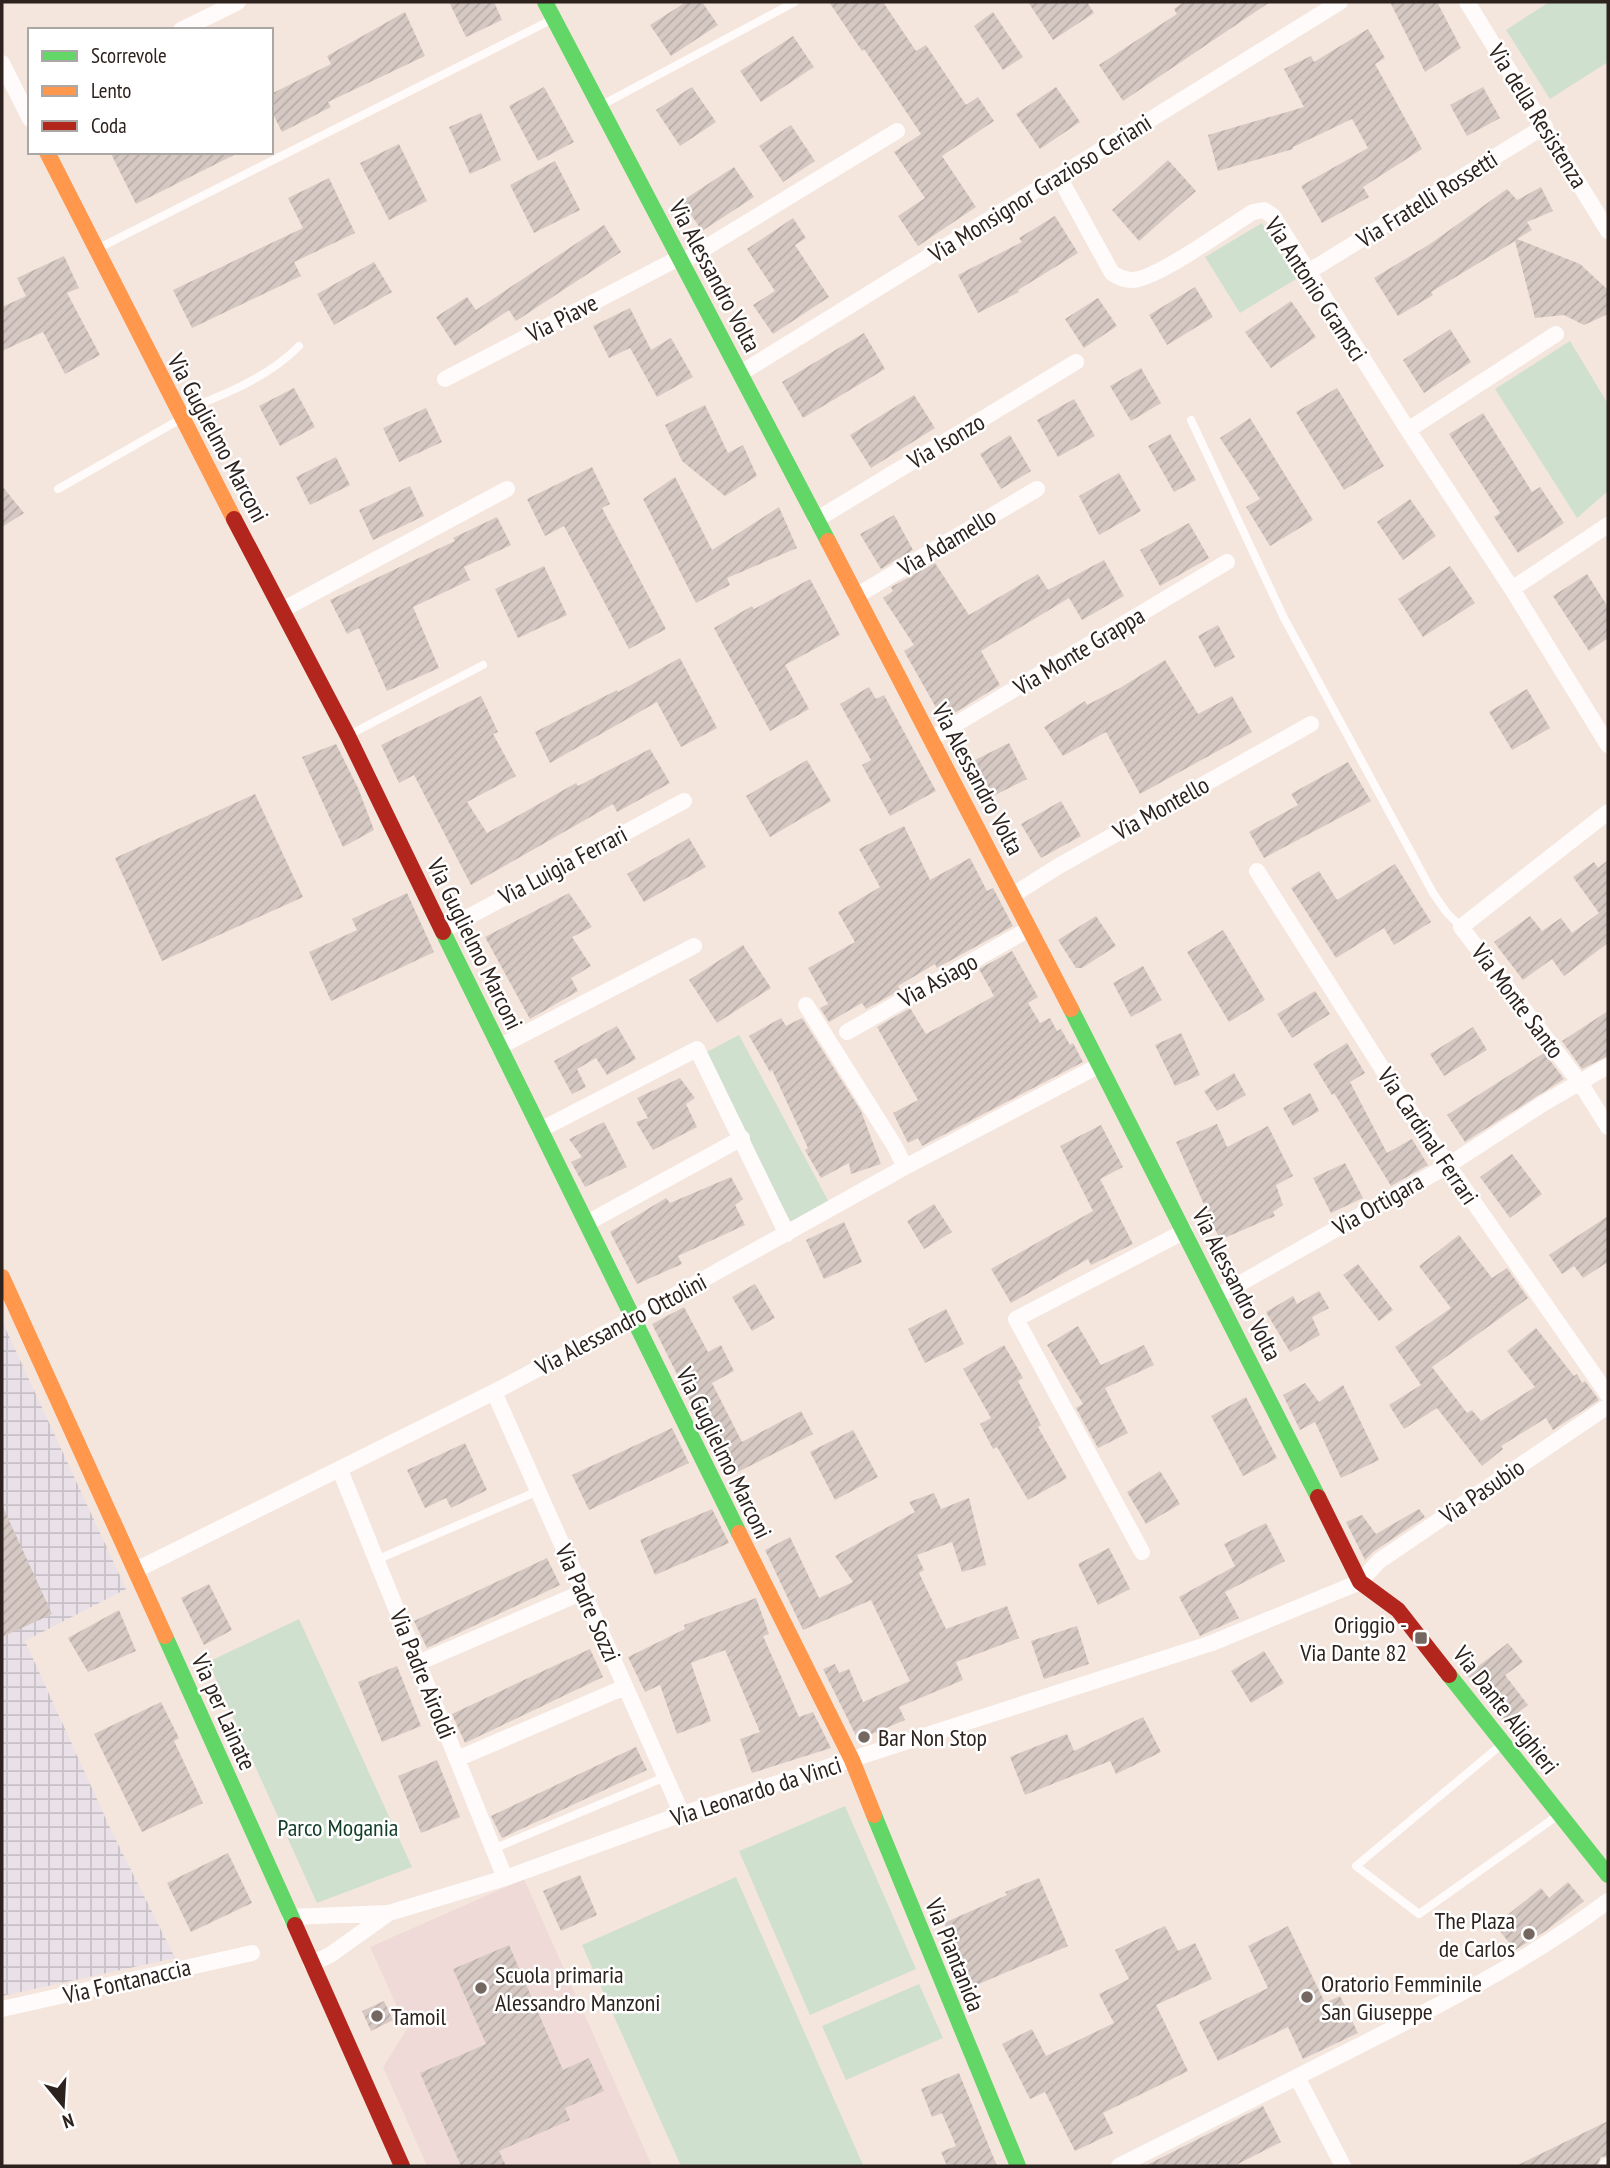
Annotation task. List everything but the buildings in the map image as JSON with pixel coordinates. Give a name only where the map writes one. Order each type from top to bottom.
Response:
[{"type":"street","points":[[185,28],[238,2]]},
{"type":"street","name":"Via Alessandro Volta","points":[[545,2],[1013,895],[1218,1296],[1360,1582]]},
{"type":"street","name":"Via Monsignor Grazioso Ceriani","points":[[741,373],[1340,2]]},
{"type":"street","name":"Via della Resistenza","points":[[1467,2],[1608,231]]},
{"type":"street","points":[[2,63],[28,110]]},
{"type":"street","name":"Via Fratelli Rossetti","points":[[1308,272],[1545,126]]},
{"type":"street","name":"Via Piave","points":[[445,379],[680,260],[897,131]]},
{"type":"street","name":"Via Guglielmo Marconi","points":[[48,154],[180,415],[348,736],[632,1319],[852,1760]]},
{"type":"street","name":"Via Antonio Gramsci","points":[[1059,177],[1112,272],[1121,279],[1132,280],[1157,273],[1253,212],[1264,210],[1273,216],[1512,589],[1608,745]]},
{"type":"street","points":[[1408,430],[1556,334]]},
{"type":"street","name":"Via Isonzo","points":[[816,520],[1076,362]]},
{"type":"street","points":[[282,610],[506,489]]},
{"type":"street","name":"Via Adamello","points":[[856,596],[1037,489]]},
{"type":"street","points":[[1512,589],[1608,525]]},
{"type":"street","name":"Via Monte Grappa","points":[[931,739],[1227,562]]},
{"type":"street","name":"Via Montello","points":[[1013,895],[1057,867],[1311,724]]},
{"type":"street","name":"Via Luigia Ferrari","points":[[444,930],[684,801]]},
{"type":"street","name":"Via Monte Santo","points":[[1608,812],[1461,927],[1581,1084],[1608,1127]]},
{"type":"street","name":"Via Cardinal Ferrari","points":[[1257,871],[1397,1092],[1608,1395]]},
{"type":"street","name":"Via Asiago","points":[[847,1032],[1029,929]]},
{"type":"street","points":[[499,1047],[694,946]]},
{"type":"street","points":[[806,1005],[905,1167]]},
{"type":"street","points":[[540,1130],[698,1049],[788,1234]]},
{"type":"street","name":"Via Alessandro Ottolini","points":[[136,1570],[494,1392],[788,1234],[905,1167],[1100,1065]]},
{"type":"street","name":"Via Ortigara","points":[[1218,1296],[1447,1166],[1544,1103],[1608,1066]]},
{"type":"street","points":[[587,1223],[742,1138]]},
{"type":"street","points":[[1143,1552],[1016,1319],[1185,1231]]},
{"type":"street","name":"Via per Lainate","points":[[2,1277],[402,2166]]},
{"type":"street","name":"Via Padre Sozzi","points":[[494,1392],[682,1814]]},
{"type":"street","name":"Via Pasubio","points":[[1360,1582],[1379,1561],[1608,1406]]},
{"type":"street","name":"Via Padre Airoldi","points":[[340,1470],[505,1878]]},
{"type":"street","name":"Via Dante Alighieri","points":[[1360,1582],[1398,1610],[1608,1875]]},
{"type":"street","name":"Via Leonardo da Vinci","points":[[389,1913],[505,1878],[682,1814],[1212,1643],[1360,1582]]},
{"type":"street","points":[[418,1663],[583,1592]]},
{"type":"street","points":[[457,1759],[625,1686]]},
{"type":"street","name":"Via Piantanida","points":[[852,1760],[1018,2166]]},
{"type":"street","points":[[1119,2166],[1475,1987],[1557,1937],[1608,1901]]},
{"type":"street","points":[[290,1917],[389,1913]]},
{"type":"street","points":[[311,1964],[330,1955],[389,1913]]},
{"type":"street","name":"Via Fontanaccia","points":[[2,2010],[252,1953]]},
{"type":"street","points":[[1297,2077],[1343,2166]]},
{"type":"lane","points":[[599,106],[795,2]]},
{"type":"lane","points":[[96,250],[554,18]]},
{"type":"lane","points":[[58,489],[180,415],[263,374],[286,360],[299,346]]},
{"type":"lane","points":[[1191,420],[1284,618],[1433,893],[1461,927]]},
{"type":"lane","points":[[348,736],[483,665]]},
{"type":"lane","points":[[376,1560],[538,1490]]},
{"type":"lane","points":[[1504,1743],[1356,1866],[1419,1914],[1560,1814]]},
{"type":"lane","points":[[493,1849],[665,1777]]},
{"type":"shaded area","points":[[2,1321],[126,1589],[25,1641],[111,1830],[175,1958],[2,1996]]},
{"type":"shaded area","name":"Scuola primaria Alessandro Manzoni","points":[[524,1879],[652,2166],[427,2166],[383,2067],[407,2029],[370,1947]]},
{"type":"green space","points":[[1549,2],[1608,2],[1608,62],[1550,99],[1506,30]]},
{"type":"green space","points":[[1262,223],[1296,279],[1240,313],[1205,257]]},
{"type":"green space","points":[[1570,341],[1608,404],[1608,491],[1577,518],[1495,389]]},
{"type":"green space","points":[[739,1035],[830,1204],[792,1224],[701,1055]]},
{"type":"green space","name":"Parco Mogania","points":[[299,1619],[412,1867],[317,1903],[208,1662]]},
{"type":"green space","points":[[845,1806],[916,1969],[810,2015],[739,1851]]},
{"type":"green space","points":[[736,1877],[863,2165],[681,2166],[582,1945]]},
{"type":"green space","points":[[919,1984],[943,2038],[846,2080],[822,2026]]},
{"type":"traffic: fast","points":[[545,2],[828,541]]},
{"type":"traffic: fast","points":[[443,932],[739,1533]]},
{"type":"traffic: fast","points":[[1071,1009],[1318,1497]]},
{"type":"traffic: fast","points":[[165,1636],[295,1925]]},
{"type":"traffic: fast","points":[[1449,1675],[1608,1875]]},
{"type":"traffic: fast","points":[[874,1815],[1018,2166]]},
{"type":"traffic: slow","points":[[48,154],[234,519]]},
{"type":"traffic: slow","points":[[828,541],[1071,1009]]},
{"type":"traffic: slow","points":[[2,1277],[165,1636]]},
{"type":"traffic: slow","points":[[739,1533],[852,1760],[874,1815]]},
{"type":"traffic: jam","points":[[234,519],[348,736],[443,932]]},
{"type":"traffic: jam","points":[[1318,1497],[1360,1582],[1398,1610],[1449,1675]]},
{"type":"traffic: jam","points":[[295,1925],[402,2166]]},
{"type":"place","name":"Origgio - Via Dante 82","points":[[1421,1638]]},
{"type":"place","name":"Bar Non Stop","points":[[864,1737]]},
{"type":"place","name":"The Plaza de Carlos","points":[[1529,1934]]},
{"type":"place","name":"Scuola primaria Alessandro Manzoni","points":[[481,1988]]},
{"type":"place","name":"Oratorio Femminile San Giuseppe","points":[[1307,1997]]},
{"type":"place","name":"Tamoil","points":[[377,2016]]}]
